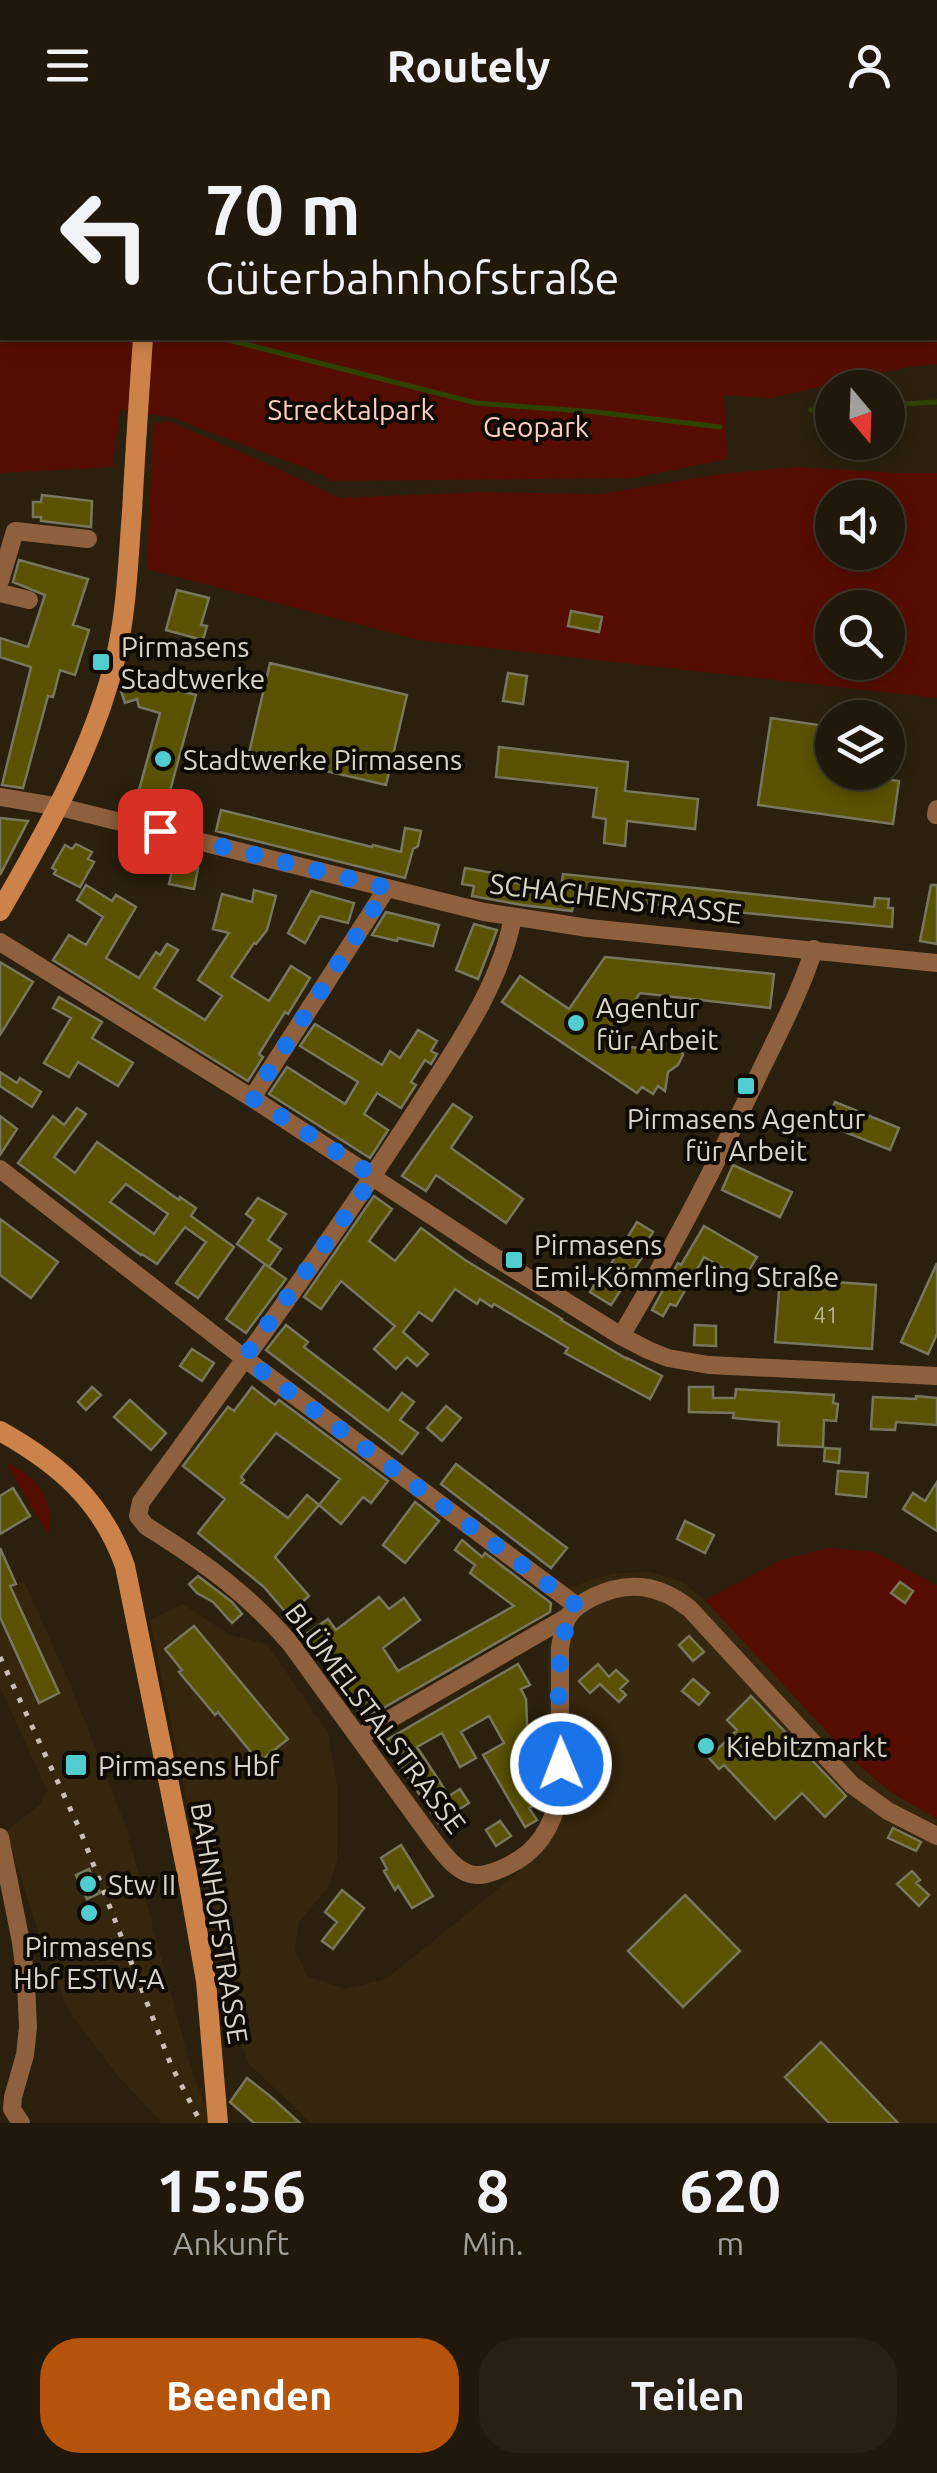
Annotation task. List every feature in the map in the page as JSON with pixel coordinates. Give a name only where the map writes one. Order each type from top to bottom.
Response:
[{"type":"street","points":[[0,911],[60,807],[92,732],[112,670],[128,572],[143,340]]},
{"type":"street","points":[[0,581],[8,530],[88,538]]},
{"type":"street","points":[[0,593],[28,600]]},
{"type":"street","name":"SCHACHENSTRASSE","points":[[0,797],[60,807],[514,916],[588,928],[937,963]]},
{"type":"street","points":[[252,1098],[387,888]]},
{"type":"street","points":[[244,1358],[374,1176],[458,1043],[490,988],[514,916]]},
{"type":"street","points":[[0,942],[252,1098],[492,1256],[622,1336],[668,1358],[698,1364],[937,1376]]},
{"type":"street","points":[[622,1336],[744,1107],[814,949]]},
{"type":"street","points":[[0,1169],[573,1611]]},
{"type":"street","name":"BLÜMELSTALSTRASSE","points":[[244,1358],[141,1502],[138,1516],[146,1526],[220,1575],[264,1612],[450,1862],[460,1870],[477,1876],[502,1869],[537,1846],[548,1830],[558,1802],[561,1764],[560,1648],[573,1611]]},
{"type":"street","name":"BAHNHOFSTRASSE","points":[[0,1430],[72,1480],[97,1510],[118,1546],[132,1591],[206,1981],[218,2123]]},
{"type":"street","points":[[359,1737],[606,1591],[644,1586],[676,1597],[690,1609],[852,1785],[888,1812],[937,1836]]},
{"type":"street","points":[[0,1837],[26,1983],[28,2028],[12,2109],[21,2123]]},
{"type":"shaded area","points":[[650,1572],[681,1581],[705,1600],[855,1762],[891,1792],[937,1819],[937,2123],[311,2123],[249,2064],[223,1998],[150,1620],[183,1604],[230,1635],[267,1644],[328,1733],[338,1791],[337,1859],[330,1885],[299,1922],[295,1949],[307,1976],[345,1989],[386,1979],[519,1872],[540,1835],[548,1801],[548,1652],[559,1605],[568,1589],[592,1579]]},
{"type":"shaded area","points":[[24,1581],[71,1686],[126,1827],[189,2061],[211,2123],[162,2123],[119,2077],[69,2012],[42,1944],[7,1833],[40,1805],[47,1790],[0,1687],[0,1591]]},
{"type":"green space","name":"Strecktalpark","points":[[0,340],[937,340],[937,364],[895,370],[815,370],[815,388],[771,398],[724,395],[727,459],[634,478],[330,481],[171,417],[119,410],[113,467],[0,473]]},
{"type":"green space","points":[[168,421],[339,498],[480,492],[601,494],[721,474],[795,467],[937,473],[937,698],[418,640],[147,569],[153,424]]},
{"type":"green space","points":[[6,1463],[27,1475],[42,1491],[49,1511],[48,1535]]},
{"type":"green space","points":[[829,1548],[876,1552],[937,1586],[937,1819],[891,1792],[855,1762],[705,1600],[781,1560]]},
{"type":"building","points":[[42,495],[92,501],[91,527],[33,517],[33,502],[41,502]]},
{"type":"building","points":[[19,560],[88,579],[73,625],[89,630],[75,675],[60,670],[53,697],[48,696],[23,788],[2,785],[31,667],[0,657],[0,638],[28,647],[45,595],[13,582]]},
{"type":"building","points":[[177,590],[209,598],[201,625],[207,626],[203,640],[166,630]]},
{"type":"building","points":[[571,611],[602,617],[599,632],[568,626]]},
{"type":"building","points":[[270,663],[407,695],[386,785],[249,753]]},
{"type":"building","points":[[508,673],[527,676],[523,704],[503,701]]},
{"type":"building","name":"Stadtwerke Pirmasens","points":[[131,678],[196,695],[164,813],[135,805],[160,713],[139,707],[137,699],[125,703],[121,691],[134,687]]},
{"type":"building","points":[[771,718],[815,724],[815,790],[898,790],[893,824],[758,805]]},
{"type":"building","points":[[499,747],[628,762],[625,791],[698,799],[695,829],[627,821],[625,846],[604,843],[606,819],[593,817],[597,788],[496,777]]},
{"type":"building","points":[[221,810],[401,852],[405,828],[421,831],[405,878],[216,831]]},
{"type":"building","points":[[0,818],[28,821],[0,875]]},
{"type":"building","points":[[76,844],[92,852],[88,859],[94,862],[80,887],[54,874],[56,870],[52,868],[65,845],[72,849]]},
{"type":"building","points":[[174,863],[198,868],[194,889],[169,884]]},
{"type":"building","points":[[465,868],[499,874],[498,881],[561,888],[563,874],[874,907],[875,898],[889,899],[888,908],[893,908],[892,927],[578,897],[572,911],[522,905],[472,896],[474,886],[462,884]]},
{"type":"building","points":[[86,885],[112,901],[116,895],[136,907],[106,958],[139,978],[156,952],[160,955],[167,944],[178,950],[154,988],[205,1020],[222,996],[198,980],[229,933],[213,929],[222,894],[252,902],[254,890],[276,896],[267,930],[231,977],[269,1001],[291,966],[310,978],[259,1054],[263,1057],[248,1081],[53,960],[69,935],[86,945],[103,917],[77,900]]},
{"type":"building","points":[[931,885],[937,885],[937,944],[920,941]]},
{"type":"building","points":[[311,891],[354,903],[348,923],[320,916],[305,943],[288,933]]},
{"type":"building","points":[[386,912],[439,925],[433,946],[372,935]]},
{"type":"building","points":[[474,924],[497,930],[478,979],[456,970]]},
{"type":"building","name":"Agentur für Arbeit","points":[[605,957],[774,974],[770,1008],[640,993],[610,1037],[624,1046],[651,1050],[662,1040],[671,1039],[679,1044],[683,1055],[668,1072],[665,1091],[658,1086],[653,1094],[642,1087],[637,1093],[502,1002],[520,976],[569,1009]]},
{"type":"building","points":[[0,962],[33,982],[0,1035]]},
{"type":"building","points":[[59,997],[102,1022],[92,1038],[133,1063],[118,1086],[78,1062],[69,1077],[44,1063],[71,1018],[53,1008]]},
{"type":"building","points":[[315,1024],[382,1065],[390,1051],[400,1058],[418,1030],[437,1041],[431,1051],[437,1054],[431,1064],[425,1060],[411,1082],[416,1085],[401,1108],[377,1093],[364,1114],[388,1130],[370,1158],[269,1094],[287,1067],[345,1104],[358,1082],[300,1046]]},
{"type":"building","points":[[0,1072],[17,1083],[20,1078],[41,1092],[32,1107],[0,1086]]},
{"type":"building","points":[[835,1102],[899,1128],[890,1150],[825,1124]]},
{"type":"building","points":[[453,1104],[472,1117],[451,1148],[523,1199],[506,1223],[436,1175],[426,1191],[402,1176]]},
{"type":"building","points":[[77,1108],[86,1114],[54,1157],[75,1173],[97,1142],[196,1208],[191,1216],[234,1247],[198,1298],[176,1283],[206,1242],[185,1227],[157,1264],[18,1163],[53,1116],[64,1125]],"holes":[[[126,1184],[168,1214],[154,1234],[110,1202]]]},
{"type":"building","points":[[0,1116],[17,1129],[0,1155]]},
{"type":"building","points":[[733,1165],[792,1192],[780,1217],[722,1190]]},
{"type":"building","points":[[374,1196],[392,1209],[369,1241],[395,1261],[421,1228],[561,1320],[662,1376],[650,1399],[565,1353],[568,1348],[494,1304],[492,1307],[480,1299],[477,1304],[455,1289],[432,1321],[419,1312],[403,1332],[428,1354],[417,1366],[407,1357],[396,1369],[374,1349],[395,1326],[341,1281],[321,1309],[304,1297]]},
{"type":"building","points":[[258,1198],[286,1214],[268,1240],[281,1249],[269,1267],[237,1244],[254,1220],[246,1214]]},
{"type":"building","points":[[0,1219],[58,1262],[31,1298],[0,1275]]},
{"type":"building","points":[[637,1222],[653,1232],[646,1243],[650,1245],[611,1305],[590,1292]]},
{"type":"building","points":[[704,1226],[757,1257],[743,1280],[704,1257],[676,1306],[670,1304],[663,1316],[652,1310]]},
{"type":"building","points":[[937,1263],[937,1334],[928,1354],[901,1342]]},
{"type":"building","points":[[265,1264],[286,1279],[246,1333],[226,1319]]},
{"type":"building","points":[[780,1278],[876,1285],[872,1349],[775,1342]]},
{"type":"building","points":[[286,1325],[308,1342],[304,1347],[388,1411],[402,1393],[414,1402],[400,1420],[418,1433],[402,1454],[266,1350]]},
{"type":"building","points":[[695,1325],[716,1326],[716,1346],[694,1345]]},
{"type":"building","points":[[192,1349],[214,1363],[202,1381],[180,1366]]},
{"type":"building","points":[[92,1387],[101,1395],[86,1410],[78,1402]]},
{"type":"building","points":[[252,1387],[275,1405],[279,1400],[388,1481],[371,1503],[363,1497],[341,1524],[319,1505],[275,1557],[309,1596],[288,1615],[264,1587],[198,1533],[225,1499],[183,1466],[228,1407],[234,1411]],"holes":[[[276,1433],[340,1479],[319,1505],[307,1495],[288,1518],[241,1483],[241,1477]]]},
{"type":"building","points":[[689,1387],[713,1387],[713,1398],[735,1398],[736,1389],[834,1395],[833,1403],[838,1404],[836,1421],[824,1420],[823,1447],[778,1445],[779,1422],[733,1418],[734,1413],[689,1412]]},
{"type":"building","points":[[873,1397],[937,1398],[937,1425],[896,1422],[895,1430],[871,1429]]},
{"type":"building","points":[[130,1400],[166,1433],[151,1450],[114,1417]]},
{"type":"building","points":[[446,1406],[461,1418],[442,1441],[427,1428]]},
{"type":"building","points":[[825,1448],[840,1449],[839,1463],[824,1461]]},
{"type":"building","points":[[456,1464],[567,1548],[551,1568],[441,1484]]},
{"type":"building","points":[[838,1471],[868,1473],[866,1497],[836,1494]]},
{"type":"building","points":[[937,1482],[937,1531],[903,1509],[913,1493],[925,1501]]},
{"type":"building","points":[[13,1488],[30,1516],[0,1534],[0,1496]]},
{"type":"building","points":[[415,1502],[439,1521],[405,1563],[383,1545]]},
{"type":"building","points":[[685,1521],[714,1535],[705,1553],[677,1539]]},
{"type":"building","points":[[462,1540],[551,1603],[550,1612],[364,1719],[306,1634],[328,1619],[336,1630],[379,1597],[389,1609],[404,1598],[420,1620],[383,1648],[398,1671],[514,1606],[470,1573],[475,1565],[455,1550]]},
{"type":"building","points":[[0,1548],[16,1584],[10,1586],[59,1693],[39,1703],[0,1617]]},
{"type":"building","points":[[198,1576],[242,1614],[232,1623],[213,1602],[197,1593],[189,1584]]},
{"type":"building","points":[[900,1582],[913,1591],[905,1603],[891,1593]]},
{"type":"building","points":[[194,1626],[288,1739],[259,1762],[179,1672],[182,1670],[165,1649]]},
{"type":"building","points":[[689,1636],[704,1652],[693,1661],[679,1645]]},
{"type":"building","points":[[518,1664],[530,1685],[521,1689],[526,1699],[528,1746],[515,1753],[542,1801],[529,1808],[537,1820],[525,1827],[483,1755],[504,1743],[489,1716],[461,1732],[476,1758],[460,1767],[442,1733],[417,1747],[449,1796],[460,1789],[469,1803],[438,1823],[385,1741]]},
{"type":"building","points":[[598,1664],[609,1677],[616,1670],[628,1681],[620,1689],[626,1695],[619,1702],[600,1684],[590,1693],[579,1681]]},
{"type":"building","points":[[693,1679],[709,1693],[699,1705],[682,1691]]},
{"type":"building","points":[[751,1696],[846,1796],[825,1817],[802,1793],[775,1819],[724,1765],[719,1769],[709,1758],[737,1730],[727,1720]]},
{"type":"building","points":[[500,1821],[511,1836],[496,1846],[486,1830]]},
{"type":"building","points":[[893,1828],[921,1842],[916,1851],[888,1838]]},
{"type":"building","points":[[401,1845],[433,1896],[412,1908],[398,1886],[395,1890],[381,1858]]},
{"type":"building","name":"Stw II","points":[[89,1869],[100,1893],[87,1899],[76,1875]]},
{"type":"building","points":[[912,1871],[920,1880],[916,1883],[929,1895],[919,1906],[897,1884]]},
{"type":"building","points":[[342,1890],[364,1908],[333,1949],[322,1941],[337,1922],[325,1912]]},
{"type":"building","points":[[685,1895],[740,1951],[683,2007],[628,1951]]},
{"type":"building","points":[[821,2042],[898,2123],[829,2123],[785,2077]]},
{"type":"building","points":[[247,2078],[300,2123],[254,2123],[230,2102]]},
{"type":"waterway","points":[[229,340],[476,403],[720,427]]},
{"type":"waterway","points":[[905,404],[937,402]]},
{"type":"waterway","points":[[811,410],[815,410]]},
{"type":"railway","points":[[0,1657],[80,1830],[171,2065],[201,2123]]},
{"type":"place","name":"Pirmasens Stadtwerke","points":[[101,662]]},
{"type":"place","name":"Stadtwerke Pirmasens","points":[[163,759]]},
{"type":"place","name":"Agentur für Arbeit","points":[[576,1023]]},
{"type":"place","name":"Pirmasens Agentur für Arbeit","points":[[746,1086]]},
{"type":"place","name":"Pirmasens Emil-Kömmerling Straße","points":[[514,1260]]},
{"type":"place","name":"Kiebitzmarkt","points":[[706,1746]]},
{"type":"place","name":"Pirmasens Hbf","points":[[76,1765]]},
{"type":"place","name":"Stw II","points":[[88,1884]]},
{"type":"place","name":"Pirmasens Hbf ESTW-A","points":[[89,1913]]},
{"type":"route","points":[[160,831],[387,888],[252,1098],[374,1176],[244,1358],[577,1606],[568,1616],[560,1648],[561,1764]]},
{"type":"park label","name":"Geopark","points":[[536,426]]}]
